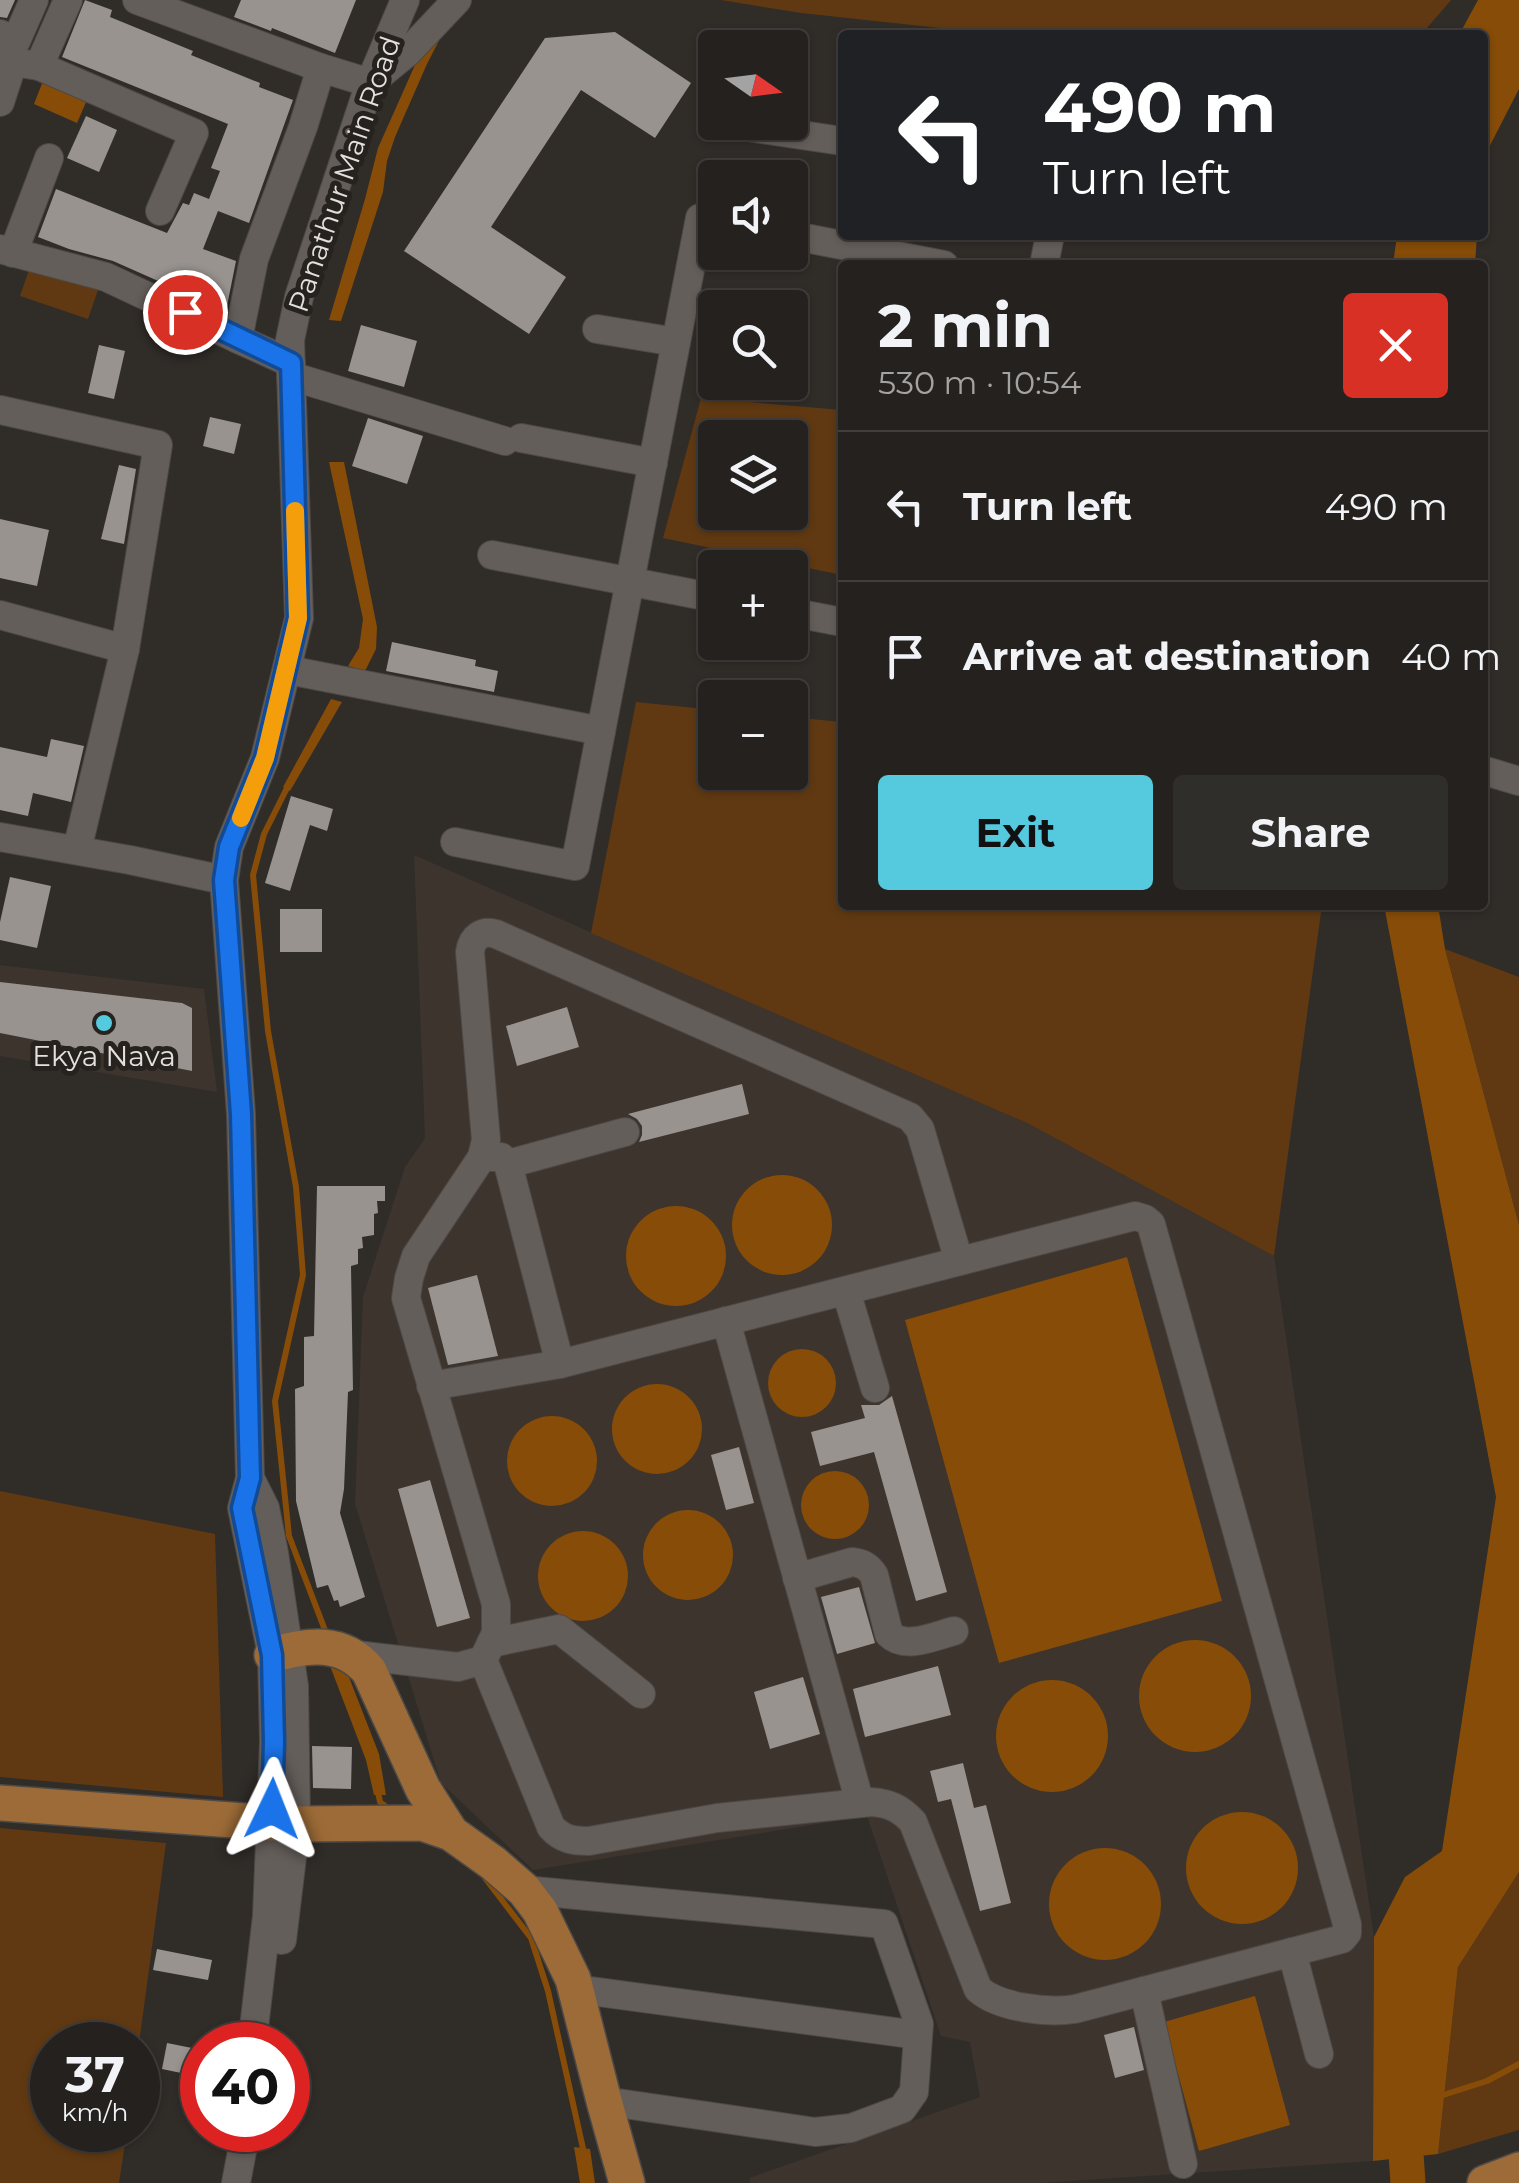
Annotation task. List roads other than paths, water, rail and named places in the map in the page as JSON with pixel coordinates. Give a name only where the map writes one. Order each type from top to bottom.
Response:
[{"type":"main road","points":[[314,1651],[369,1671],[422,1789],[423,1827]]},
{"type":"main road","points":[[0,1803],[284,1824],[423,1827],[493,1864],[524,1890],[540,1911],[574,1979],[623,2171],[645,2176],[650,2183]]},
{"type":"main road","points":[[1484,2183],[1519,2170]]},
{"type":"street","points":[[0,34],[16,41],[34,0]]},
{"type":"street","points":[[0,102],[18,61],[68,0]]},
{"type":"street","points":[[136,0],[321,68],[372,79],[408,52],[457,0]]},
{"type":"street","points":[[176,0],[372,79]]},
{"type":"street","name":"Panathur Main Road","points":[[271,2022],[294,1686],[314,1651],[250,1478],[241,1114],[224,880],[229,847],[265,758],[298,618],[290,340],[299,297],[372,79],[406,0]]},
{"type":"street","points":[[18,61],[194,133],[160,211]]},
{"type":"street","points":[[238,339],[254,259],[321,68]]},
{"type":"street","points":[[808,136],[838,140]]},
{"type":"street","points":[[49,158],[7,251],[106,277],[238,339],[291,370],[513,440],[653,463]]},
{"type":"street","points":[[455,842],[575,866],[698,228]]},
{"type":"street","points":[[808,237],[838,240]]},
{"type":"street","points":[[840,240],[880,244],[929,260]]},
{"type":"street","points":[[597,330],[676,342]]},
{"type":"street","points":[[0,410],[158,446],[124,649],[77,850]]},
{"type":"street","points":[[492,554],[698,595]]},
{"type":"street","points":[[0,615],[124,649]]},
{"type":"street","points":[[808,615],[838,621]]},
{"type":"street","points":[[288,670],[601,731]]},
{"type":"street","points":[[1488,772],[1519,781]]},
{"type":"street","points":[[0,837],[224,880]]},
{"type":"street","points":[[560,1364],[486,1140],[470,952],[479,935],[491,933],[910,1118],[920,1129],[959,1261]]},
{"type":"street","points":[[431,1386],[560,1364],[1136,1216],[1144,1219],[1151,1224],[1347,1924],[1342,1940],[1063,2010],[1001,2003],[978,1990],[913,1822],[891,1805],[872,1802],[717,1818],[589,1841],[560,1837],[550,1827],[487,1652],[496,1633],[496,1604],[431,1386],[406,1298],[416,1256],[495,1160],[626,1132]]},
{"type":"street","points":[[846,1290],[875,1388]]},
{"type":"street","points":[[726,1322],[860,1804]]},
{"type":"street","points":[[798,1578],[858,1563],[874,1575],[889,1634],[895,1640],[906,1642],[954,1631]]},
{"type":"street","points":[[314,1651],[458,1667],[487,1652],[560,1629],[641,1694]]},
{"type":"street","name":"Panathur Main Road","points":[[254,2022],[266,1916],[284,1824]]},
{"type":"street","points":[[524,1890],[884,1924],[919,2024],[914,2092],[907,2104],[851,2128],[815,2132],[604,2102]]},
{"type":"street","points":[[1292,1952],[1319,2054]]},
{"type":"street","points":[[576,1989],[918,2036]]},
{"type":"street","points":[[1144,1991],[1184,2164]]},
{"type":"street","points":[[236,2183],[242,2152]]},
{"type":"waterway","points":[[290,782],[264,834],[253,875],[268,1031],[296,1187],[303,1275],[275,1401],[289,1536],[328,1638]]},
{"type":"waterway","points":[[377,1787],[380,1802],[389,1809]]},
{"type":"waterway","points":[[485,1878],[531,1938],[548,1991],[584,2153]]},
{"type":"waterway","points":[[1437,2097],[1487,2081],[1519,2064]]},
{"type":"waterway","points":[[1403,2109],[1408,2183]]},
{"type":"place","name":"Ekya Nava","points":[[104,1023]]}]
